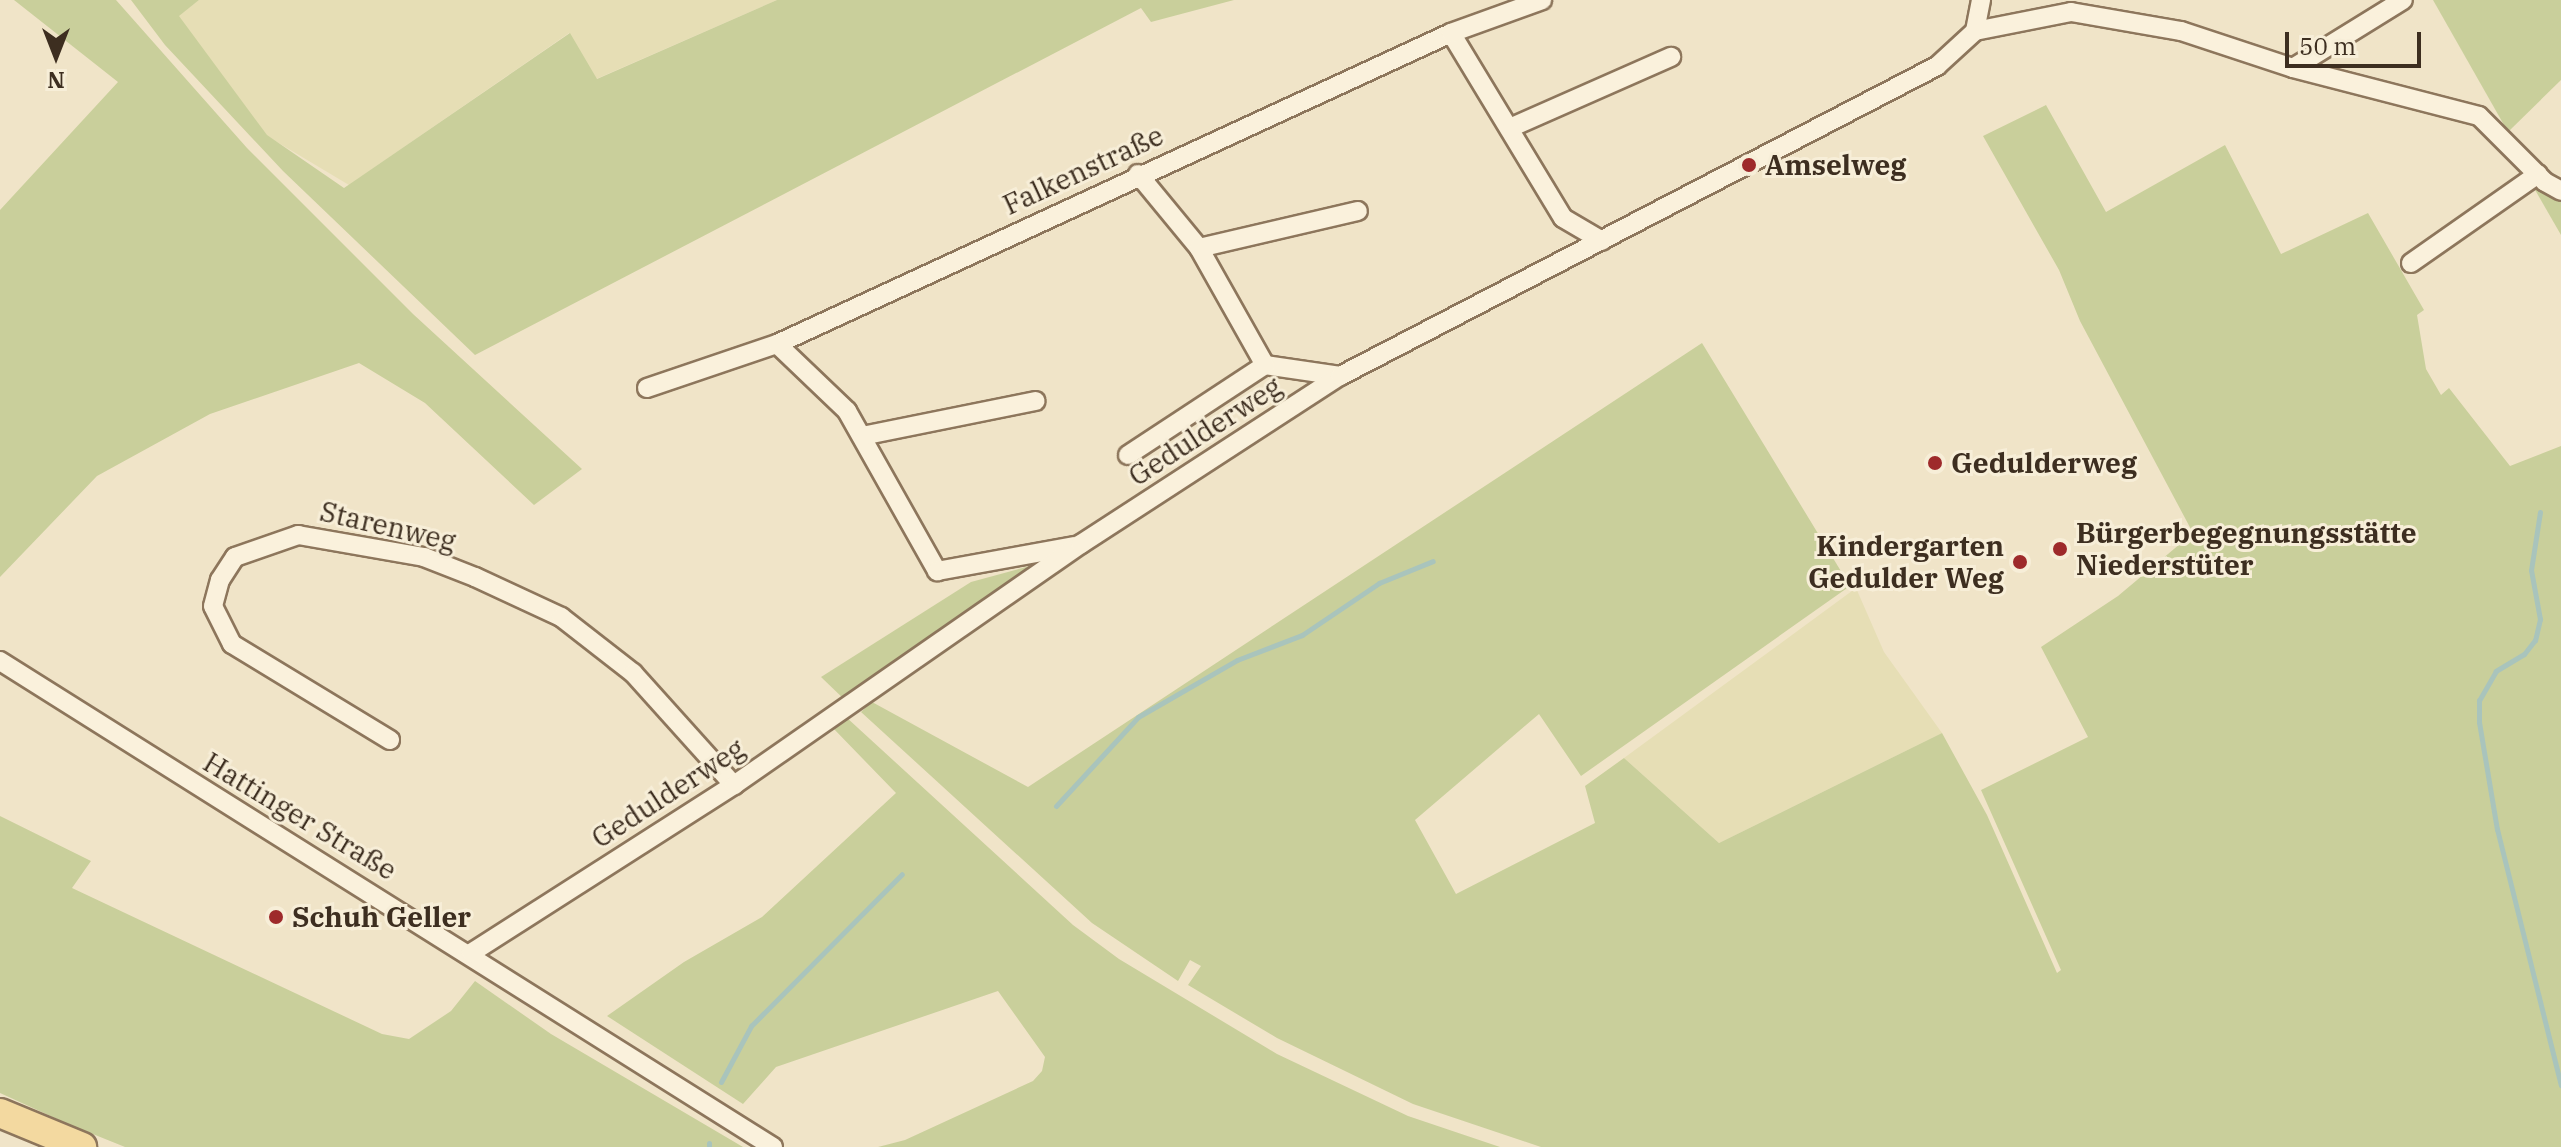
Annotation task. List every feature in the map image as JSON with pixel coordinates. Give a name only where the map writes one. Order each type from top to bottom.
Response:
[{"type":"main road","points":[[0,1113],[82,1147]]},
{"type":"street","name":"Falkenstraße","points":[[647,388],[777,344],[1138,174],[1451,33],[1542,0]]},
{"type":"street","points":[[1981,0],[1975,31],[2071,12],[2181,31],[2293,68],[2479,116],[2538,174],[2561,191]]},
{"type":"street","points":[[2293,68],[2403,0]]},
{"type":"street","name":"Gedulderweg","points":[[471,953],[734,785],[1081,544],[1340,376],[1937,66],[1975,31]]},
{"type":"street","points":[[1451,33],[1512,127],[1563,218],[1602,241]]},
{"type":"street","points":[[1512,127],[1671,57]]},
{"type":"street","points":[[1138,174],[1199,248],[1265,365]]},
{"type":"street","points":[[2411,263],[2538,174]]},
{"type":"street","points":[[1199,248],[1358,211]]},
{"type":"street","points":[[777,344],[847,411],[937,571],[1081,544]]},
{"type":"street","points":[[1128,455],[1265,365],[1340,376]]},
{"type":"street","points":[[862,436],[1036,401]]},
{"type":"street","name":"Starenweg","points":[[390,740],[232,644],[213,606],[220,580],[235,557],[298,535],[424,557],[475,577],[561,617],[633,673],[734,785]]},
{"type":"street","name":"Hattinger Straße","points":[[0,661],[471,953],[773,1147]]},
{"type":"shaded area","points":[[199,0],[777,0],[596,79],[569,33],[349,185],[267,136],[178,16]]},
{"type":"shaded area","points":[[1856,588],[1884,652],[1942,733],[1719,843],[1624,758]]},
{"type":"green space","points":[[14,0],[116,0],[247,148],[413,314],[582,469],[534,505],[425,403],[359,363],[210,414],[97,476],[0,577],[0,210],[118,82]]},
{"type":"green space","points":[[131,0],[199,0],[179,16],[267,135],[344,188],[570,33],[597,79],[777,0],[1234,0],[1151,22],[1141,8],[475,355],[283,171],[165,45]]},
{"type":"green space","points":[[2433,0],[2561,0],[2561,80],[2508,132]]},
{"type":"green space","points":[[2046,105],[2106,212],[2225,145],[2281,254],[2368,213],[2424,310],[2417,315],[2426,369],[2441,395],[2449,388],[2510,466],[2561,446],[2561,1147],[1541,1147],[1413,1104],[1277,1038],[1188,985],[1201,966],[1190,960],[1178,981],[1092,923],[861,712],[872,702],[1028,787],[1702,343],[1850,586],[1581,776],[1539,714],[1415,820],[1456,894],[1595,823],[1585,786],[1624,758],[1719,843],[1942,733],[1987,815],[2057,973],[2061,970],[1981,790],[2088,737],[2041,647],[2118,596],[2193,533],[2080,321],[2059,270],[1983,136]]},
{"type":"green space","points":[[2534,188],[2561,199],[2561,235]]},
{"type":"green space","points":[[1055,559],[847,702],[821,677],[971,582]]},
{"type":"green space","points":[[846,717],[1073,925],[1119,959],[1277,1054],[1408,1116],[1500,1147],[878,1147],[905,1140],[1033,1081],[1042,1071],[1045,1057],[998,991],[776,1067],[743,1104],[607,1016],[684,962],[762,917],[896,793],[832,727]]},
{"type":"green space","points":[[0,816],[91,861],[72,888],[382,1034],[409,1039],[451,1011],[475,981],[551,1034],[743,1147],[125,1147],[68,1124],[0,1093]]},
{"type":"waterway","points":[[2540,512],[2531,570],[2540,619],[2535,640],[2524,654],[2496,671],[2479,700],[2479,722],[2497,829],[2561,1085]]},
{"type":"waterway","points":[[1056,806],[1138,717],[1237,660],[1302,635],[1379,583],[1433,561]]},
{"type":"waterway","points":[[721,1082],[751,1026],[902,874]]},
{"type":"place","name":"Amselweg","points":[[1749,165]]},
{"type":"place","name":"Gedulderweg","points":[[1935,463]]},
{"type":"place","name":"Bürgerbegegnungsstätte Niederstüter","points":[[2060,549]]},
{"type":"place","name":"Kindergarten Gedulder Weg","points":[[2020,562]]},
{"type":"place","name":"Schuh Geller","points":[[276,917]]}]
